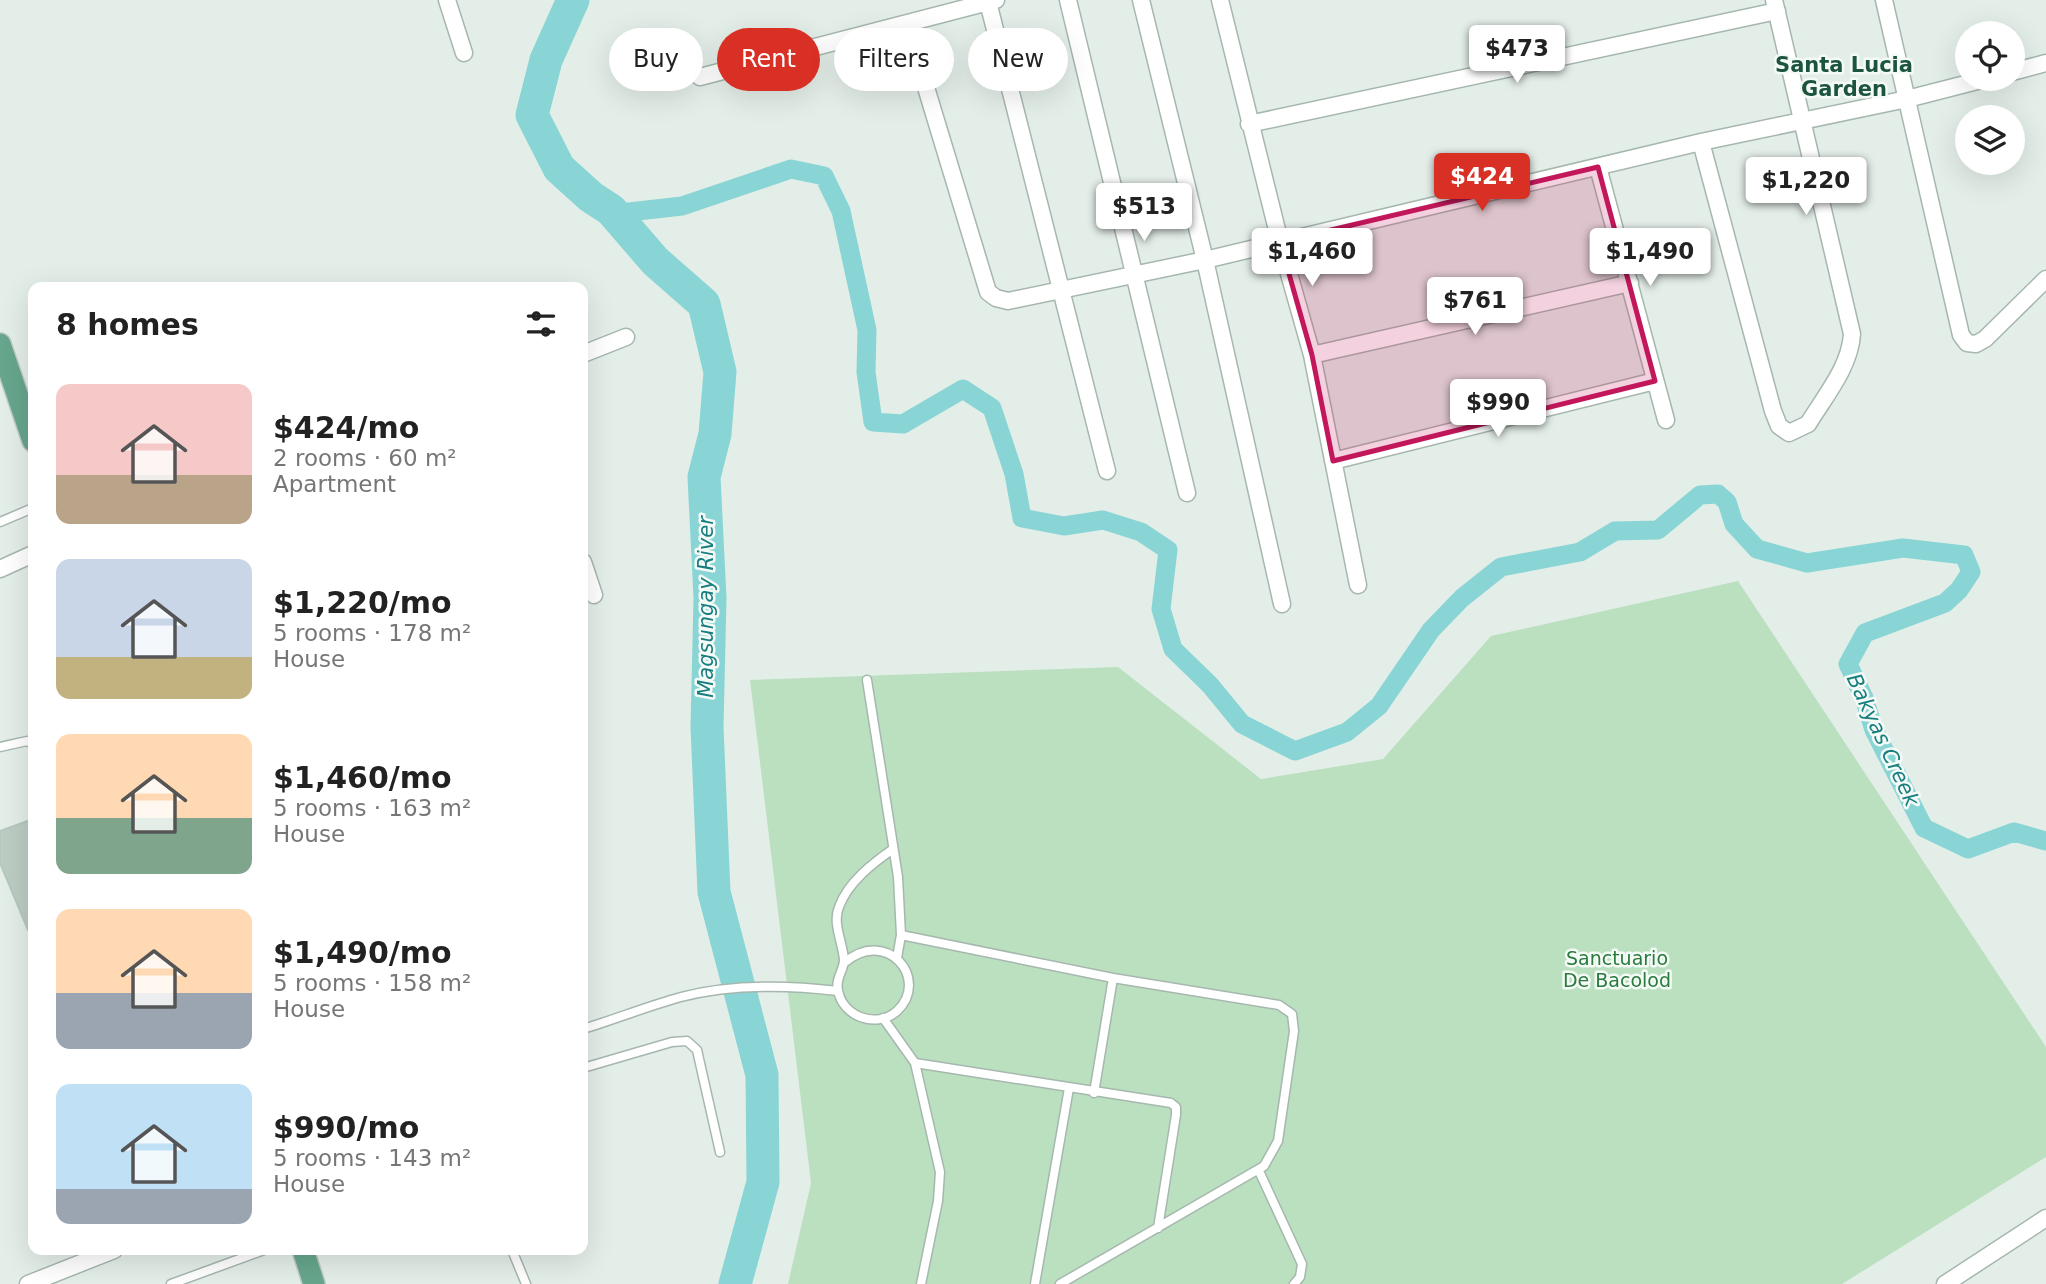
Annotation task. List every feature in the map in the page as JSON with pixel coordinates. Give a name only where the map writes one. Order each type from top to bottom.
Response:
[{"type":"main road","points":[[0,344],[4,373],[28,429]]},
{"type":"main road","points":[[305,1255],[314,1284]]},
{"type":"street","points":[[447,0],[464,53]]},
{"type":"street","points":[[1068,0],[1187,493]]},
{"type":"street","points":[[1141,0],[1205,260],[1283,604]]},
{"type":"street","points":[[1220,0],[1280,242],[1312,355],[1358,585]]},
{"type":"street","points":[[1884,0],[1961,335],[1967,343],[1976,344],[1985,339],[2046,279]]},
{"type":"street","points":[[890,28],[992,1],[1059,290],[1107,471]]},
{"type":"street","points":[[1250,124],[1776,5],[1852,334],[1851,349],[1844,366],[1808,424],[1789,433],[1779,426],[1773,411],[1701,142]]},
{"type":"street","points":[[703,76],[834,42]]},
{"type":"street","points":[[2025,69],[2046,63]]},
{"type":"street","points":[[927,91],[988,292],[996,298],[1008,301],[1205,260],[1701,142],[1955,87]]},
{"type":"street","points":[[1598,167],[1666,420]]},
{"type":"street","points":[[1312,355],[1630,283]]},
{"type":"street","points":[[588,352],[626,337]]},
{"type":"street","points":[[1333,461],[1654,381]]},
{"type":"street","points":[[0,569],[28,556]]},
{"type":"street","points":[[588,577],[594,595]]},
{"type":"street","points":[[1945,1284],[2043,1223]]},
{"type":"street","points":[[28,1284],[101,1255]]},
{"type":"lane","points":[[0,522],[28,510]]},
{"type":"lane","points":[[867,680],[894,849],[901,935],[897,958]]},
{"type":"lane","points":[[0,747],[28,742]]},
{"type":"lane","points":[[844,963],[837,914],[839,904],[867,868],[894,849]]},
{"type":"lane","points":[[901,935],[1113,978],[1279,1005],[1292,1014],[1294,1031],[1278,1141],[1270,1159],[1259,1171],[1060,1284]]},
{"type":"lane","points":[[869,948],[884,950],[897,958],[906,970],[908,985],[905,999],[896,1011],[883,1018],[869,1020],[854,1015],[844,1005],[838,991],[838,976],[844,963],[855,953],[869,948]]},
{"type":"lane","points":[[1094,1093],[1113,978]]},
{"type":"lane","points":[[588,1027],[682,997],[708,992],[792,985],[838,991]]},
{"type":"lane","points":[[883,1018],[915,1063],[940,1172],[938,1201],[920,1284]]},
{"type":"lane","points":[[588,1067],[672,1042],[687,1041],[697,1050],[720,1153]]},
{"type":"lane","points":[[915,1063],[1171,1103],[1176,1107],[1158,1228]]},
{"type":"lane","points":[[1035,1284],[1069,1088]]},
{"type":"lane","points":[[1259,1171],[1302,1265],[1300,1277],[1294,1284]]},
{"type":"lane","points":[[171,1284],[250,1255]]},
{"type":"lane","points":[[514,1255],[526,1284]]},
{"type":"highlighted area","points":[[1598,167],[1655,381],[1333,461],[1312,355],[1280,242]]},
{"type":"green space","name":"Sanctuario De Bacolod","points":[[1738,581],[2046,1047],[2046,1157],[1842,1284],[788,1284],[811,1183],[750,680],[1118,667],[1261,779],[1383,759],[1491,636]]},
{"type":"building","points":[[28,821],[28,930],[0,863],[0,831]]},
{"type":"waterway","name":"Magsungay River","points":[[573,0],[546,60],[532,115],[559,168],[591,197],[611,210],[655,261],[704,304],[720,372],[715,434],[704,477],[710,598],[707,727],[714,892],[762,1075],[763,1182],[735,1284]]},
{"type":"waterway","name":"Bakyas Creek","points":[[611,210],[620,213],[682,206],[791,169],[824,176],[841,211],[867,330],[866,372],[873,422],[903,424],[963,389],[992,408],[1014,474],[1022,518],[1064,526],[1103,520],[1141,532],[1168,550],[1161,609],[1173,649],[1210,685],[1242,724],[1295,751],[1347,732],[1379,706],[1431,630],[1462,598],[1501,567],[1580,552],[1615,531],[1658,530],[1700,495],[1718,494],[1727,502],[1734,524],[1757,549],[1807,563],[1903,548],[1964,555],[1971,572],[1959,590],[1945,603],[1865,633],[1848,664],[1864,698],[1874,730],[1924,828],[1968,849],[2014,832],[2046,841]]},
{"type":"district","name":"Santa Lucia Garden","points":[[1844,77]]}]
